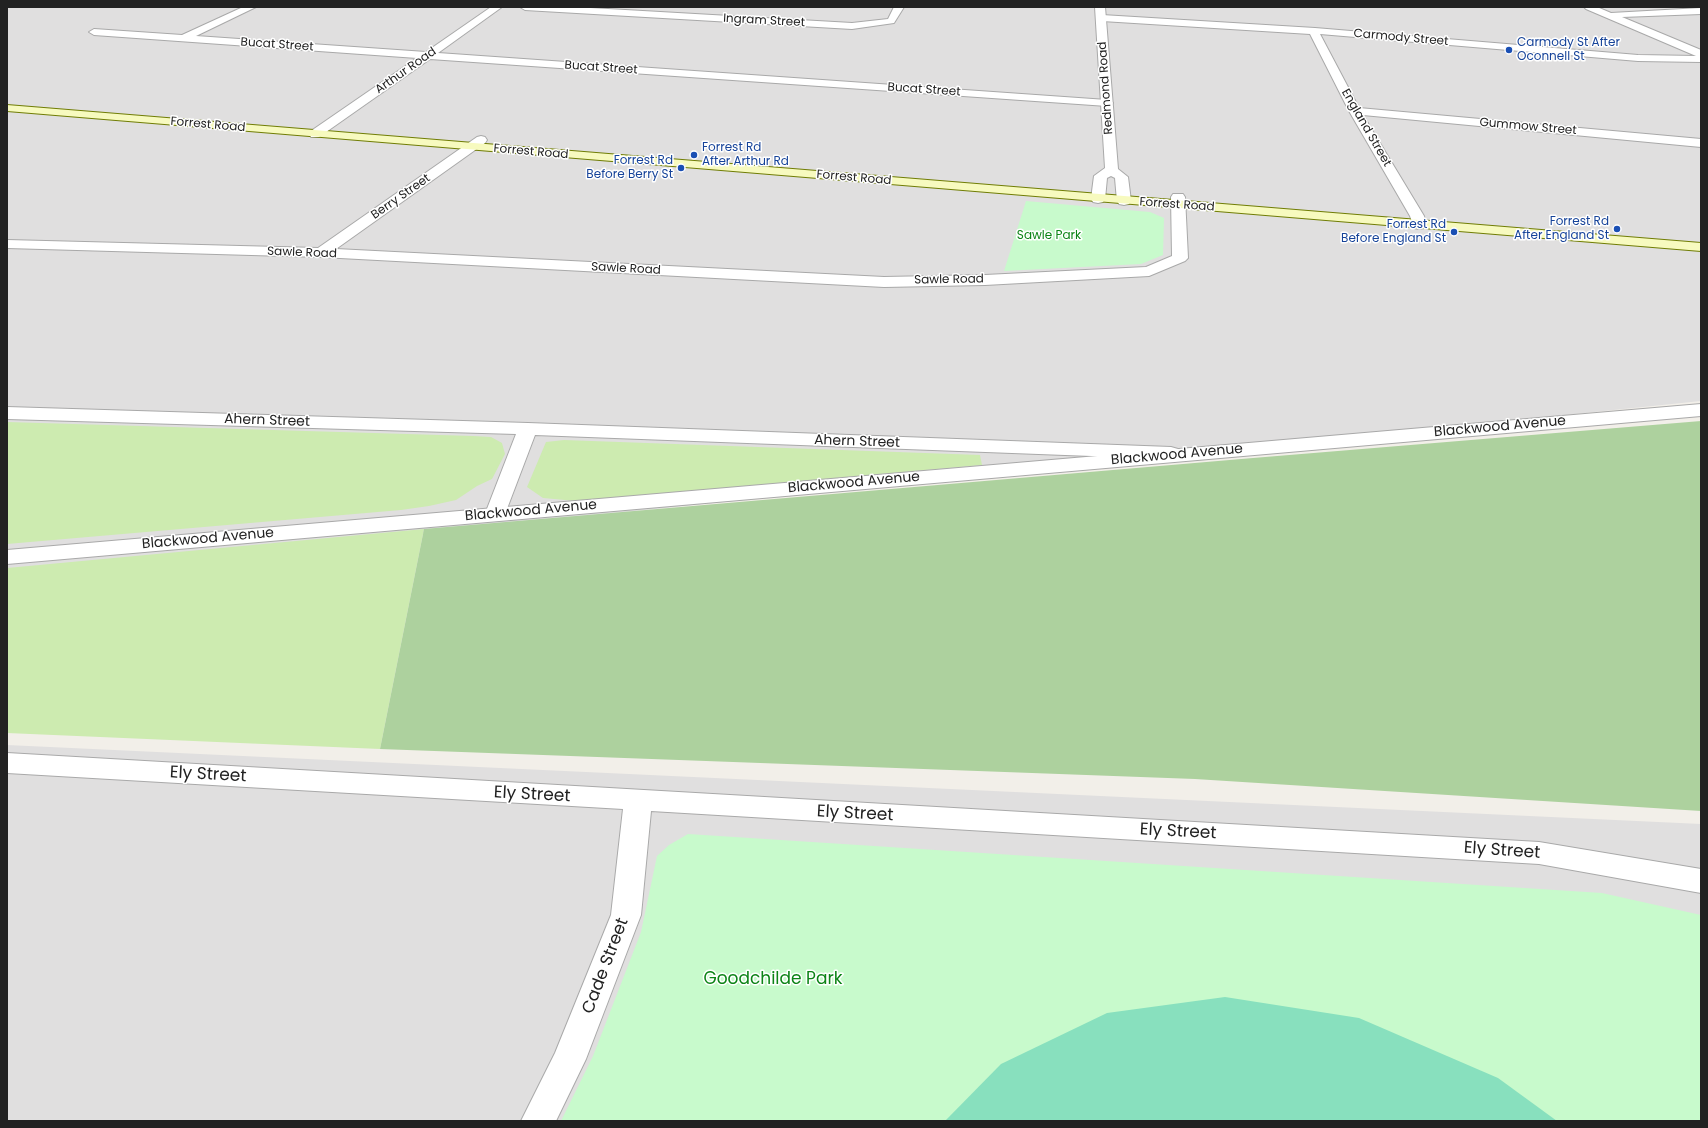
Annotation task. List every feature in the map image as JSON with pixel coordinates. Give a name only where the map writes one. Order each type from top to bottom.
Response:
[{"type":"main road","name":"Forrest Road","points":[[7,101],[326,126],[476,143]]},
{"type":"main road","name":"Forrest Road","points":[[7,108],[315,134],[476,143],[1124,196],[1701,247]]},
{"type":"main road","name":"Forrest Road","points":[[1418,221],[1701,239]]},
{"type":"street","points":[[183,38],[251,7]]},
{"type":"street","name":"Arthur Road","points":[[315,134],[496,7]]},
{"type":"street","name":"Ingram Street","points":[[525,7],[852,26],[892,21],[899,7]]},
{"type":"street","points":[[1589,7],[1701,54]]},
{"type":"street","points":[[1609,15],[1701,11]]},
{"type":"street","name":"Carmody Street","points":[[1101,13],[1638,58],[1701,60]]},
{"type":"street","name":"Redmond Road","points":[[1101,13],[1112,170]]},
{"type":"street","name":"England Street","points":[[1315,31],[1315,35],[1355,111],[1418,221]]},
{"type":"street","name":"Bucat Street","points":[[94,32],[1107,103]]},
{"type":"street","name":"Gummow Street","points":[[1355,111],[1701,143]]},
{"type":"street","name":"Berry Street","points":[[321,253],[476,143]]},
{"type":"street","points":[[1098,194],[1101,176],[1112,170],[1121,177],[1124,196]]},
{"type":"street","name":"Sawle Road","points":[[7,244],[321,253],[884,282],[985,280],[1149,271],[1180,258],[1178,201]]},
{"type":"street","name":"Blackwood Avenue","points":[[7,557],[1701,410]]},
{"type":"street","name":"Ahern Street","points":[[7,413],[528,429],[1186,454]]},
{"type":"street","points":[[495,514],[528,429]]},
{"type":"street","name":"Ely Street","points":[[7,763],[1539,853],[1701,881]]},
{"type":"street","name":"Cade Street","points":[[538,1121],[569,1059],[626,915],[638,801]]},
{"type":"shaded area","points":[[7,7],[1701,7],[1701,401],[7,576]]},
{"type":"shaded area","points":[[7,745],[1701,824],[1701,1121],[7,1121]]},
{"type":"green space","name":"Sawle Park","points":[[1026,201],[1150,212],[1164,218],[1163,255],[1141,264],[1004,271]]},
{"type":"green space","points":[[1701,421],[1701,811],[1195,779],[380,749],[424,529]]},
{"type":"green space","points":[[7,422],[491,437],[502,443],[505,454],[492,479],[477,486],[456,500],[429,506],[401,510],[7,544]]},
{"type":"green space","points":[[564,440],[980,455],[982,465],[576,501],[543,498],[527,487],[546,442]]},
{"type":"green space","points":[[424,529],[380,749],[7,733],[7,568]]},
{"type":"green space","name":"Goodchilde Park","points":[[688,834],[1602,893],[1701,915],[1701,1121],[561,1121],[593,1056],[641,932],[657,856],[669,845]]},
{"type":"green space","points":[[1225,997],[1359,1018],[1498,1078],[1557,1121],[945,1121],[1001,1064],[1107,1013]]},
{"type":"place","name":"Carmody St After Oconnell St","points":[[1509,50]]},
{"type":"place","name":"Forrest Rd After Arthur Rd","points":[[694,155]]},
{"type":"place","name":"Forrest Rd Before Berry St","points":[[681,168]]},
{"type":"place","name":"Forrest Rd After England St","points":[[1617,229]]},
{"type":"place","name":"Forrest Rd Before England St","points":[[1454,232]]}]
